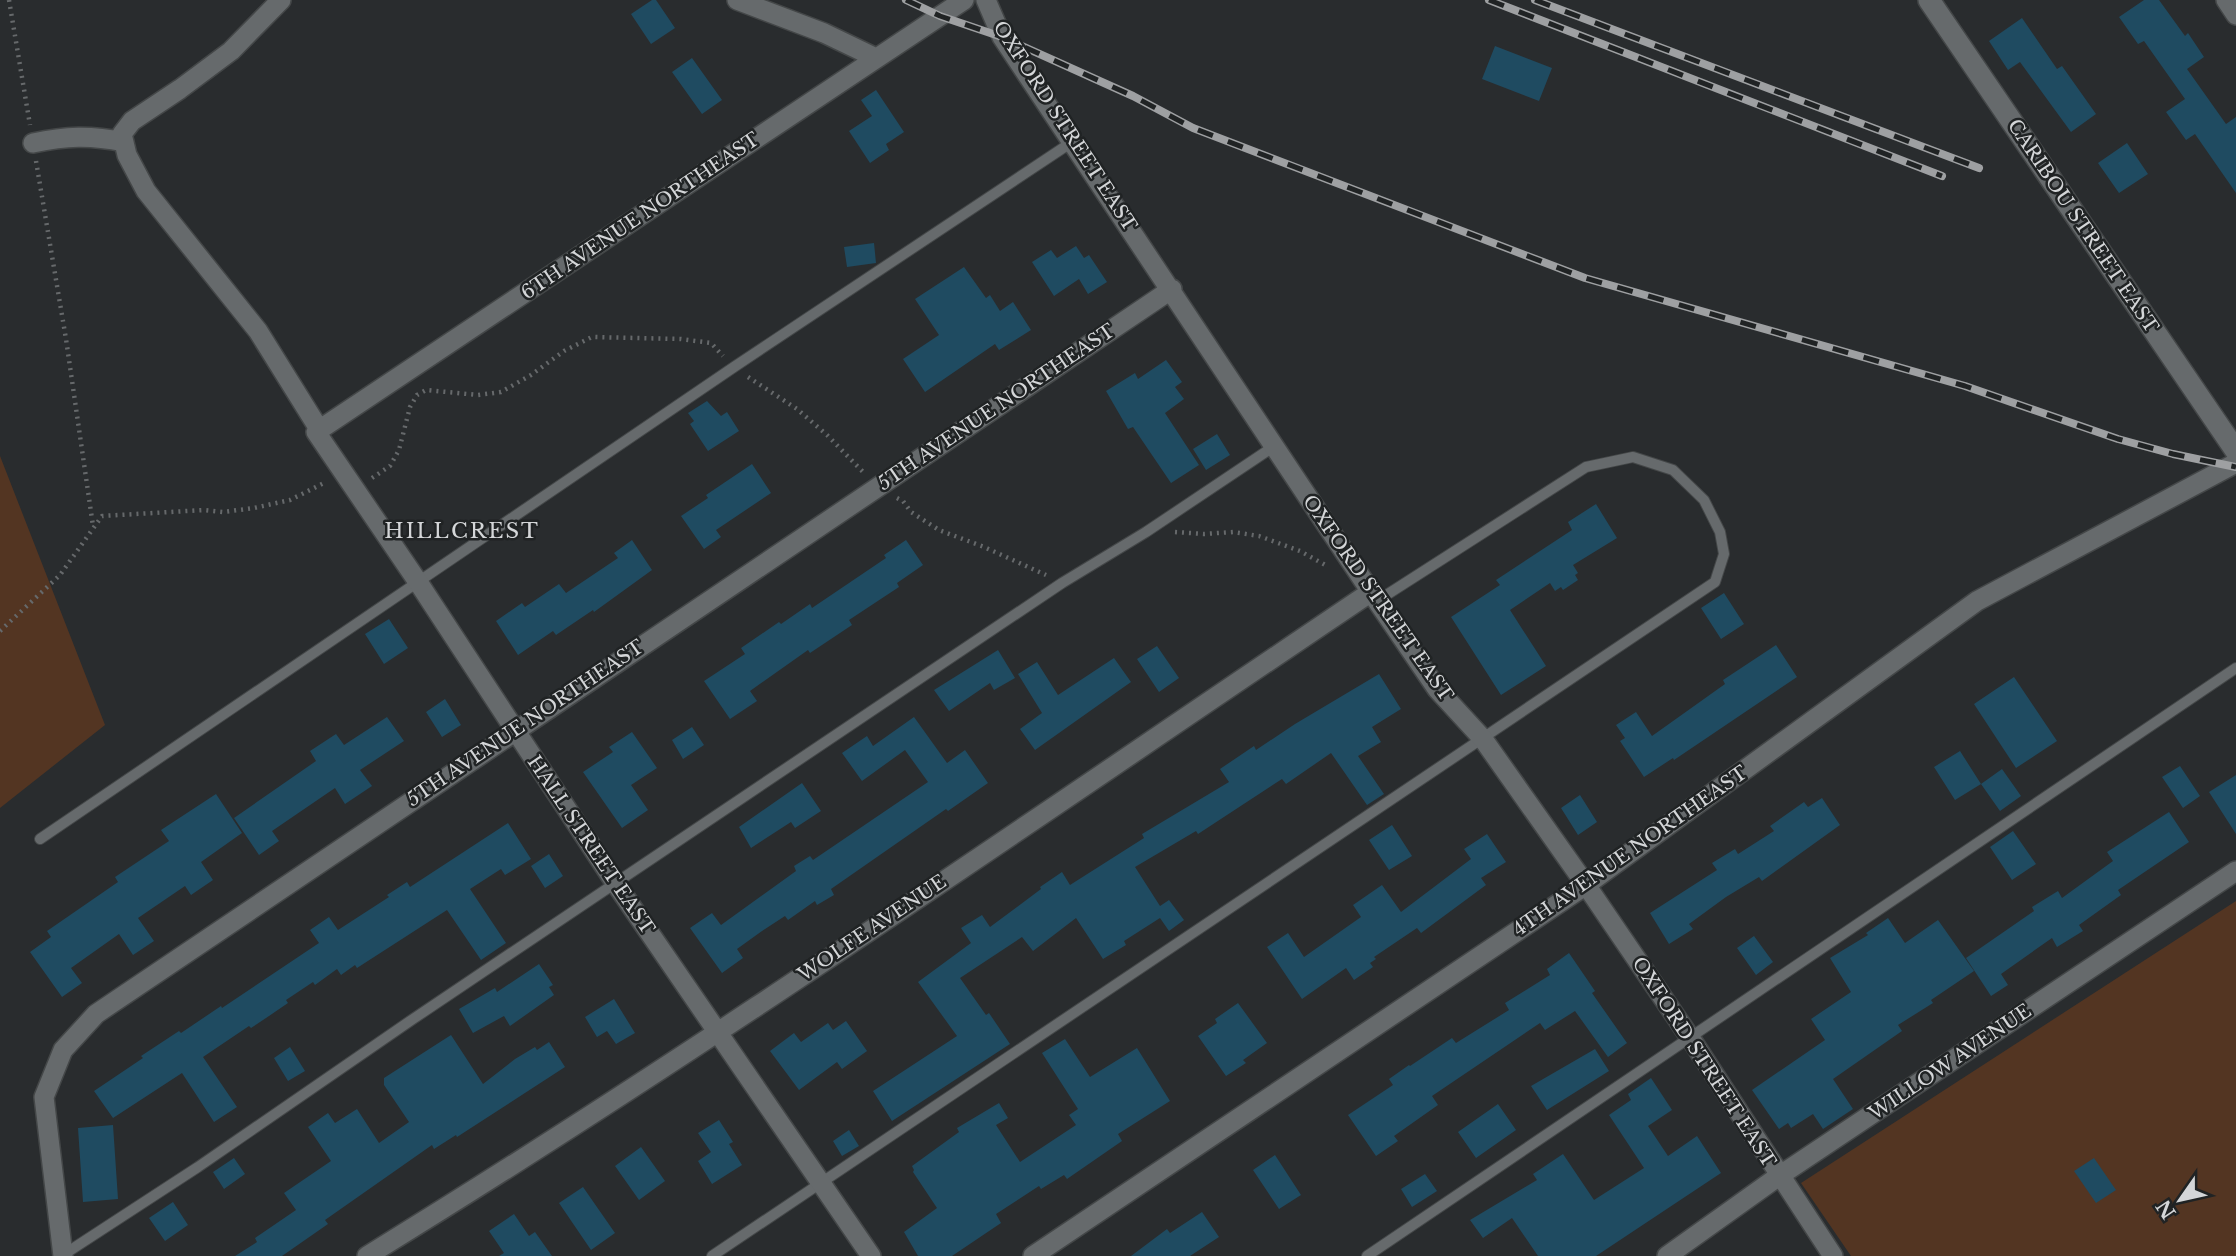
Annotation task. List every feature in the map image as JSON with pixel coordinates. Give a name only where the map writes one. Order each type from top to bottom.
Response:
[{"type":"street","points":[[33,143],[63,137],[96,136],[124,142],[122,134],[132,121],[231,51],[281,0]]},
{"type":"street","points":[[737,0],[824,33],[876,58]]},
{"type":"street","name":"6TH AVENUE NORTHEAST","points":[[317,431],[964,0]]},
{"type":"street","name":"OXFORD STREET EAST","points":[[986,0],[1002,37],[1172,289],[1273,447],[1437,689],[1483,739],[1586,885],[1833,1256]]},
{"type":"street","name":"CARIBOU STREET EAST","points":[[1930,0],[2236,451]]},
{"type":"street","points":[[2226,0],[2236,15]]},
{"type":"street","name":"HALL STREET EAST","points":[[124,142],[127,155],[146,191],[258,331],[317,431],[616,884],[871,1256]]},
{"type":"street","name":"5TH AVENUE NORTHEAST","points":[[63,1256],[44,1097],[63,1050],[96,1014],[1172,289]]},
{"type":"street","name":"4TH AVENUE NORTHEAST","points":[[1033,1256],[1586,885],[1977,601],[2236,463]]},
{"type":"street","name":"WOLFE AVENUE","points":[[367,1256],[524,1160],[1374,596]]},
{"type":"street","name":"WILLOW AVENUE","points":[[1667,1256],[1779,1176],[2236,871]]},
{"type":"lane","points":[[40,839],[734,367],[1072,142]]},
{"type":"lane","points":[[63,1256],[1062,583],[1146,532],[1273,447]]},
{"type":"lane","points":[[712,1256],[1715,582],[1724,554],[1720,533],[1704,500],[1673,470],[1633,457],[1586,467],[1374,596]]},
{"type":"lane","points":[[1367,1256],[2236,668]]},
{"type":"path","points":[[9,0],[66,339],[93,527]]},
{"type":"path","points":[[0,631],[60,575],[102,516],[204,510],[223,512],[254,508],[290,500],[345,474],[373,478],[390,466],[400,450],[410,407],[417,395],[426,390],[478,395],[502,393],[564,351],[592,337],[681,339],[711,343],[734,367],[797,409],[827,435],[876,486],[903,501],[911,512],[939,530],[984,547],[1062,583]]},
{"type":"path","points":[[1146,532],[1233,532],[1259,536],[1300,551],[1334,569]]},
{"type":"shaded area","points":[[0,456],[105,725],[0,808]]},
{"type":"shaded area","points":[[2236,901],[2236,1256],[1851,1256],[1801,1183]]},
{"type":"building","points":[[656,0],[675,28],[651,44],[631,14]]},
{"type":"building","points":[[2144,0],[2159,0],[2185,36],[2188,33],[2204,57],[2187,69],[2226,124],[2236,117],[2236,193],[2195,134],[2186,140],[2166,112],[2185,99],[2144,41],[2138,44],[2119,17]]},
{"type":"building","points":[[2022,18],[2057,69],[2062,66],[2096,114],[2071,132],[2020,62],[2008,70],[1989,41]]},
{"type":"building","points":[[1495,46],[1552,68],[1539,101],[1482,79]]},
{"type":"building","points":[[692,58],[722,100],[702,114],[672,72]]},
{"type":"building","points":[[876,90],[904,132],[886,144],[889,150],[870,163],[849,131],[872,116],[861,100]]},
{"type":"building","points":[[2127,143],[2148,174],[2119,193],[2098,163]]},
{"type":"building","points":[[874,243],[876,263],[847,267],[844,247]]},
{"type":"building","points":[[1076,246],[1084,258],[1089,255],[1107,282],[1088,294],[1079,279],[1054,296],[1032,262],[1051,250],[1057,258]]},
{"type":"building","points":[[964,267],[986,298],[990,295],[1000,311],[1013,302],[1031,330],[999,350],[995,344],[925,392],[903,359],[939,335],[915,299]]},
{"type":"building","points":[[1166,360],[1182,382],[1175,387],[1184,399],[1165,413],[1199,465],[1171,483],[1133,427],[1128,429],[1106,391],[1135,373],[1138,379]]},
{"type":"building","points":[[707,401],[721,416],[727,412],[739,431],[708,451],[690,424],[694,421],[688,413]]},
{"type":"building","points":[[1217,434],[1230,455],[1206,470],[1193,449]]},
{"type":"building","points":[[752,464],[771,493],[716,530],[721,537],[704,549],[681,516],[708,498],[706,495]]},
{"type":"building","points":[[1596,504],[1617,538],[1573,565],[1578,573],[1575,575],[1578,580],[1563,590],[1561,587],[1555,591],[1550,583],[1510,610],[1546,666],[1501,695],[1451,617],[1500,585],[1496,580],[1572,530],[1568,522]]},
{"type":"building","points":[[632,540],[652,570],[594,612],[593,610],[556,635],[553,631],[518,655],[496,621],[522,603],[525,607],[559,584],[566,593],[618,558],[614,553]]},
{"type":"building","points":[[906,540],[923,565],[897,583],[899,587],[849,620],[852,625],[810,653],[808,650],[750,691],[757,701],[730,719],[704,681],[745,654],[741,648],[810,604],[812,608],[886,558],[884,555]]},
{"type":"building","points":[[1724,593],[1744,624],[1721,639],[1701,608]]},
{"type":"building","points":[[389,619],[408,648],[384,664],[365,634]]},
{"type":"building","points":[[1776,645],[1797,677],[1674,760],[1673,758],[1644,777],[1620,741],[1625,738],[1616,725],[1636,712],[1652,736],[1725,684],[1723,680]]},
{"type":"building","points":[[1157,646],[1179,678],[1159,692],[1137,659]]},
{"type":"building","points":[[998,650],[1015,678],[994,690],[990,683],[949,711],[934,690]]},
{"type":"building","points":[[1114,658],[1131,682],[1035,750],[1020,729],[1042,713],[1018,674],[1037,662],[1058,695]]},
{"type":"building","points":[[1379,674],[1401,709],[1372,727],[1381,742],[1358,756],[1384,794],[1367,805],[1331,753],[1286,784],[1282,779],[1198,834],[1196,831],[1135,867],[1160,906],[1169,900],[1184,920],[1169,931],[1160,918],[1124,941],[1126,945],[1103,959],[1076,918],[1033,951],[1022,937],[960,978],[1010,1044],[892,1121],[873,1091],[957,1036],[918,982],[971,943],[961,928],[982,915],[990,927],[1062,872],[1070,885],[1144,838],[1142,834],[1229,782],[1220,769],[1254,746],[1256,750]]},
{"type":"building","points":[[2014,677],[2057,741],[2016,768],[1974,704]]},
{"type":"building","points":[[445,699],[461,725],[442,737],[426,712]]},
{"type":"building","points":[[387,717],[404,741],[360,770],[372,786],[345,804],[335,788],[272,831],[279,841],[259,855],[234,818],[316,761],[310,751],[336,734],[344,745]]},
{"type":"building","points":[[914,717],[947,763],[965,750],[988,783],[831,889],[834,895],[817,905],[815,901],[788,920],[785,916],[762,931],[737,949],[743,958],[722,973],[690,928],[712,913],[721,925],[796,871],[794,866],[810,856],[813,860],[928,782],[905,750],[862,781],[842,753],[867,736],[873,746]]},
{"type":"building","points":[[692,727],[704,745],[683,759],[672,740]]},
{"type":"building","points":[[632,732],[657,768],[631,785],[648,810],[622,828],[583,772],[613,752],[609,747]]},
{"type":"building","points":[[1960,751],[1981,784],[1955,800],[1934,767]]},
{"type":"building","points":[[2180,766],[2200,796],[2183,808],[2162,777]]},
{"type":"building","points":[[2002,769],[2021,796],[2000,811],[1981,784]]},
{"type":"building","points":[[2236,775],[2236,834],[2209,792]]},
{"type":"building","points":[[802,783],[821,811],[795,828],[791,822],[751,848],[739,827]]},
{"type":"building","points":[[216,794],[242,833],[201,862],[213,880],[191,895],[185,886],[138,918],[154,941],[133,955],[119,934],[71,968],[82,983],[62,997],[30,952],[51,937],[47,931],[118,882],[115,877],[169,841],[161,830]]},
{"type":"building","points":[[1580,795],[1597,822],[1578,835],[1561,808]]},
{"type":"building","points":[[1822,798],[1840,825],[1762,881],[1759,877],[1726,897],[1689,924],[1693,929],[1669,944],[1650,913],[1717,870],[1712,863],[1735,849],[1738,854],[1774,831],[1770,826],[1804,802],[1808,807]]},
{"type":"building","points":[[2169,812],[2189,842],[2118,890],[2121,895],[2079,925],[2083,931],[2057,947],[2052,938],[2001,974],[2008,985],[1991,996],[1966,958],[2034,911],[2032,907],[2058,891],[2062,898],[2113,861],[2107,852]]},
{"type":"building","points":[[508,823],[531,859],[505,875],[501,869],[470,889],[506,943],[481,960],[447,910],[357,968],[355,965],[341,975],[337,969],[315,985],[313,982],[286,1000],[288,1003],[269,1016],[203,1057],[237,1107],[214,1122],[182,1073],[113,1118],[94,1091],[179,1031],[181,1033],[221,1006],[222,1008],[319,943],[310,930],[329,917],[338,930],[407,882],[410,887]]},
{"type":"building","points":[[1392,825],[1412,856],[1389,870],[1369,840]]},
{"type":"building","points":[[2013,831],[2036,864],[2012,880],[1990,847]]},
{"type":"building","points":[[1487,834],[1506,862],[1481,878],[1486,885],[1421,933],[1417,928],[1374,957],[1376,959],[1370,963],[1373,967],[1354,980],[1346,968],[1302,999],[1267,947],[1288,933],[1304,957],[1361,917],[1353,905],[1382,885],[1401,912],[1471,859],[1464,849]]},
{"type":"building","points":[[549,854],[563,876],[545,888],[531,866]]},
{"type":"building","points":[[1888,918],[1905,943],[1938,920],[1974,971],[1931,1000],[1933,1003],[1898,1025],[1902,1031],[1833,1079],[1853,1109],[1823,1129],[1813,1114],[1791,1128],[1788,1123],[1779,1129],[1752,1090],[1825,1040],[1811,1019],[1851,992],[1830,958],[1868,935],[1866,933]]},
{"type":"building","points":[[1754,936],[1773,962],[1756,975],[1737,948]]},
{"type":"building","points":[[1569,953],[1595,991],[1592,993],[1627,1043],[1608,1057],[1575,1011],[1545,1030],[1540,1023],[1432,1096],[1438,1105],[1394,1136],[1398,1141],[1376,1156],[1348,1115],[1393,1085],[1389,1079],[1409,1065],[1452,1038],[1456,1043],[1509,1010],[1505,1003],[1550,975],[1547,969]]},
{"type":"building","points":[[539,964],[553,985],[549,987],[554,995],[510,1026],[504,1016],[473,1033],[459,1009],[495,988],[497,992]]},
{"type":"building","points":[[614,999],[635,1033],[616,1044],[607,1031],[597,1037],[585,1017]]},
{"type":"building","points":[[1238,1003],[1267,1043],[1243,1060],[1246,1063],[1226,1076],[1198,1036],[1217,1023],[1215,1019]]},
{"type":"building","points":[[846,1021],[867,1051],[842,1069],[837,1062],[799,1090],[770,1051],[794,1033],[801,1042],[828,1023],[833,1030]]},
{"type":"building","points":[[451,1035],[483,1084],[515,1059],[549,1042],[565,1067],[457,1137],[456,1135],[434,1149],[432,1145],[325,1220],[328,1224],[282,1256],[235,1256],[257,1242],[255,1238],[296,1210],[284,1193],[331,1161],[308,1127],[328,1113],[335,1123],[357,1109],[379,1143],[409,1122],[384,1085],[384,1078]]},
{"type":"building","points":[[1065,1039],[1090,1077],[1137,1048],[1170,1101],[1118,1134],[1122,1141],[1067,1179],[1064,1175],[1041,1189],[1039,1186],[996,1214],[1001,1223],[952,1256],[918,1256],[904,1232],[937,1208],[913,1172],[912,1166],[959,1132],[957,1128],[999,1103],[1008,1118],[996,1125],[1020,1162],[1076,1125],[1069,1115],[1078,1109],[1042,1053]]},
{"type":"building","points":[[290,1047],[305,1071],[288,1081],[274,1058]]},
{"type":"building","points":[[1595,1049],[1609,1071],[1547,1110],[1531,1086]]},
{"type":"building","points":[[1651,1078],[1672,1110],[1648,1126],[1668,1156],[1697,1136],[1721,1173],[1596,1256],[1538,1256],[1512,1218],[1483,1238],[1470,1220],[1537,1180],[1533,1174],[1563,1154],[1594,1200],[1644,1168],[1609,1115],[1631,1100],[1628,1094]]},
{"type":"building","points":[[1498,1104],[1516,1130],[1476,1158],[1458,1132]]},
{"type":"building","points":[[719,1120],[733,1142],[729,1144],[742,1165],[712,1184],[698,1161],[711,1152],[698,1133]]},
{"type":"building","points":[[113,1125],[118,1199],[83,1202],[78,1128]]},
{"type":"building","points":[[849,1130],[859,1146],[842,1156],[833,1141]]},
{"type":"building","points":[[641,1147],[665,1181],[639,1200],[615,1166]]},
{"type":"building","points":[[1275,1155],[1301,1195],[1279,1209],[1253,1170]]},
{"type":"building","points":[[234,1158],[245,1174],[224,1189],[213,1172]]},
{"type":"building","points":[[2094,1158],[2116,1190],[2096,1203],[2074,1171]]},
{"type":"building","points":[[1425,1174],[1437,1191],[1412,1207],[1401,1189]]},
{"type":"building","points":[[583,1187],[615,1233],[591,1250],[559,1203]]},
{"type":"building","points":[[173,1202],[188,1225],[165,1241],[149,1218]]},
{"type":"building","points":[[1202,1212],[1219,1237],[1190,1256],[1131,1256],[1167,1229],[1170,1233]]},
{"type":"building","points":[[514,1214],[529,1236],[535,1232],[552,1256],[499,1256],[504,1253],[489,1231]]},
{"type":"railway","points":[[906,0],[940,16],[1002,37],[1133,96],[1193,128],[1585,278],[1965,386],[2118,439],[2236,467]]},
{"type":"railway","points":[[1489,0],[1942,176]]},
{"type":"railway","points":[[1535,0],[1979,168]]},
{"type":"district","name":"HILLCREST","points":[[462,531]]}]
